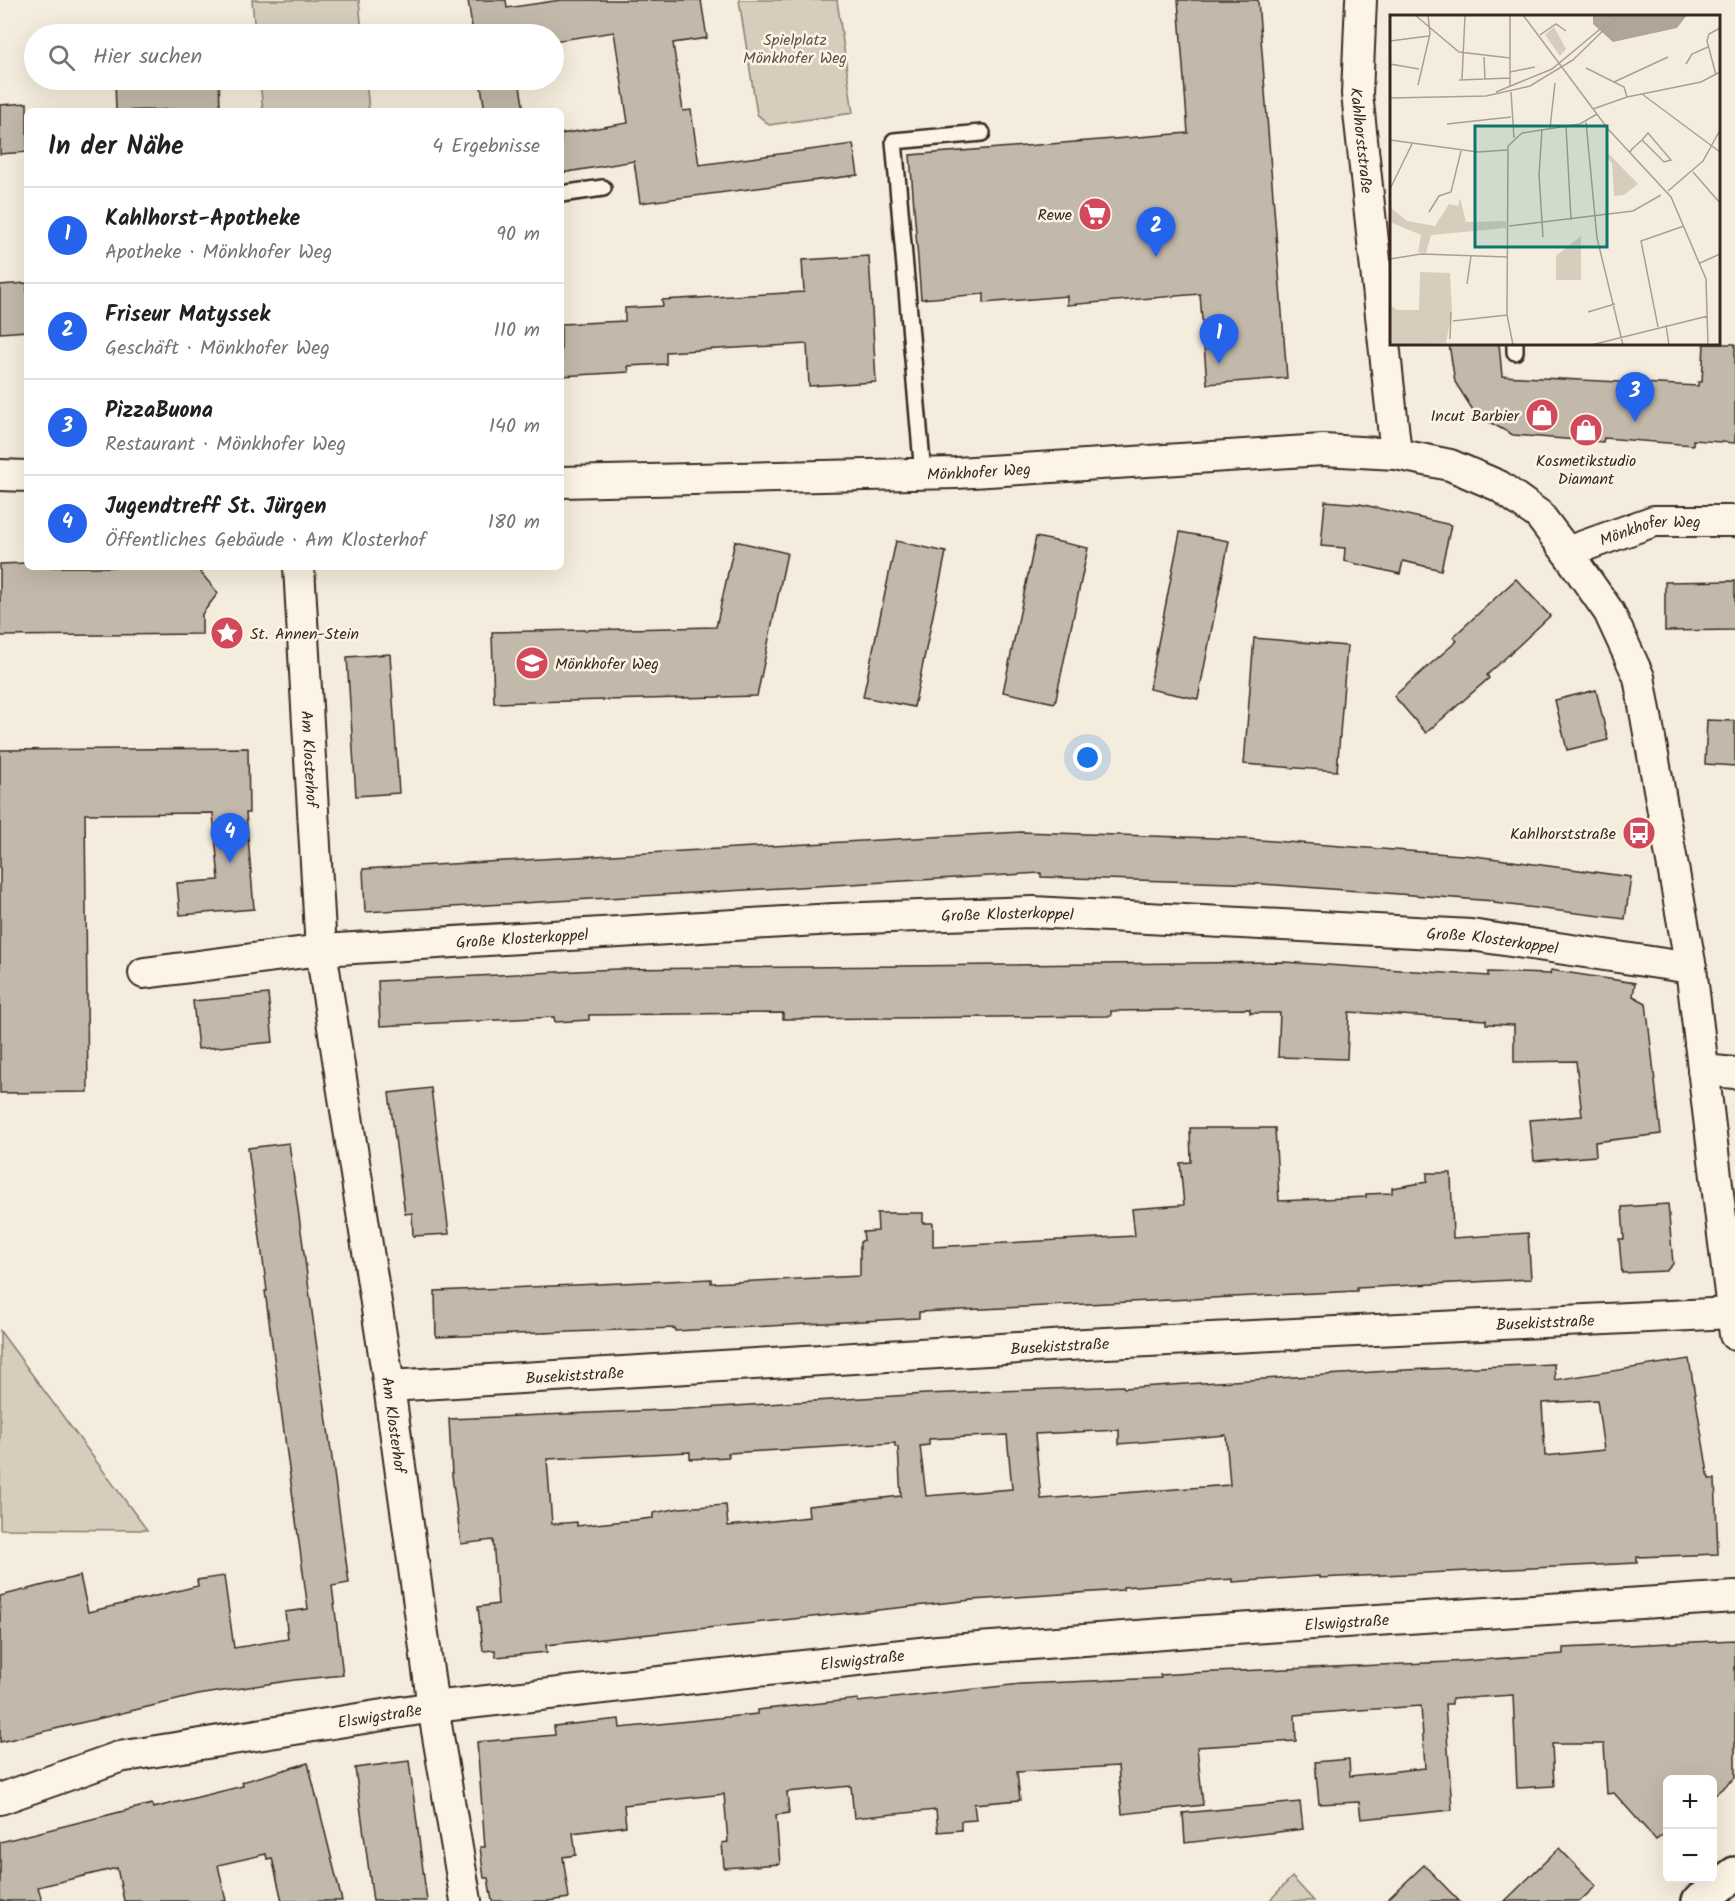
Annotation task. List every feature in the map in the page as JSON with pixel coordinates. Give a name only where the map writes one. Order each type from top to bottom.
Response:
[{"type":"main road","points":[[1699,1901],[1735,1874]]},
{"type":"street","name":"Kahlhorststraße","points":[[1361,0],[1357,94],[1386,324],[1396,454]]},
{"type":"street","name":"Mönkhofer Weg","points":[[564,482],[923,474],[1323,450],[1396,454]]},
{"type":"street","points":[[1396,454],[1450,465],[1499,486],[1539,515],[1609,612],[1639,676],[1691,968],[1734,1324]]},
{"type":"street","points":[[0,475],[24,476]]},
{"type":"street","name":"Mönkhofer Weg","points":[[1567,552],[1654,521],[1735,521]]},
{"type":"street","name":"Am Klosterhof","points":[[299,570],[321,950],[389,1386],[434,1707],[466,1901]]},
{"type":"street","name":"Große Klosterkoppel","points":[[321,950],[822,920],[1048,912],[1471,935],[1691,968]]},
{"type":"street","points":[[144,973],[321,950]]},
{"type":"street","points":[[1703,1070],[1735,1073]]},
{"type":"street","name":"Busekiststraße","points":[[389,1386],[1085,1344],[1734,1324]]},
{"type":"street","name":"Elswigstraße","points":[[0,1799],[119,1757],[434,1707],[938,1651],[1204,1631],[1735,1597]]},
{"type":"lane","points":[[923,474],[894,141],[982,133]]},
{"type":"lane","points":[[564,194],[603,188]]},
{"type":"green space","points":[[252,0],[359,0],[361,24],[254,24]]},
{"type":"green space","name":"Spielplatz Mönkhofer Weg","points":[[739,0],[837,0],[853,113],[769,125],[757,114]]},
{"type":"green space","points":[[261,90],[367,90],[369,108],[263,108]]},
{"type":"green space","points":[[0,1331],[147,1530],[0,1529]]},
{"type":"green space","points":[[1292,1877],[1314,1901],[1269,1901]]},
{"type":"building","points":[[468,0],[506,0],[507,8],[561,0],[701,0],[707,38],[673,43],[683,111],[691,110],[699,165],[853,144],[858,175],[640,203],[634,161],[564,173],[564,134],[628,123],[614,32],[564,40],[564,24],[472,24]]},
{"type":"building","points":[[1178,0],[1258,0],[1287,378],[1207,384],[1200,294],[1067,305],[1067,296],[984,303],[984,294],[921,299],[910,155],[1188,133]]},
{"type":"building","points":[[115,90],[219,90],[220,108],[116,108]]},
{"type":"building","points":[[482,90],[521,90],[524,108],[485,108]]},
{"type":"building","points":[[27,103],[27,108],[24,108],[24,152],[0,154],[0,105]]},
{"type":"building","points":[[869,256],[876,382],[809,386],[807,344],[666,352],[666,364],[628,366],[629,372],[564,376],[564,324],[625,321],[625,308],[663,306],[662,300],[804,292],[802,260]]},
{"type":"building","points":[[24,283],[24,331],[0,333],[0,285]]},
{"type":"building","points":[[1735,344],[1735,443],[1693,440],[1693,445],[1604,438],[1603,442],[1513,435],[1476,415],[1455,382],[1449,345],[1499,345],[1502,376],[1698,386],[1698,382],[1702,382],[1704,345]]},
{"type":"building","points":[[1325,501],[1360,504],[1451,525],[1441,570],[1403,561],[1400,574],[1344,561],[1345,548],[1321,546]]},
{"type":"building","points":[[1180,532],[1229,541],[1198,699],[1149,689]]},
{"type":"building","points":[[1036,537],[1088,548],[1055,703],[1003,692]]},
{"type":"building","points":[[735,541],[787,553],[757,696],[494,703],[492,632],[716,627]]},
{"type":"building","points":[[896,541],[946,552],[914,707],[863,697]]},
{"type":"building","points":[[24,563],[24,570],[199,570],[218,593],[202,614],[202,634],[0,636],[0,564]]},
{"type":"building","points":[[1516,579],[1550,616],[1487,675],[1489,678],[1426,733],[1394,696],[1457,641],[1453,637]]},
{"type":"building","points":[[1735,581],[1735,630],[1665,631],[1665,582]]},
{"type":"building","points":[[1254,638],[1347,646],[1337,771],[1244,764]]},
{"type":"building","points":[[390,654],[399,793],[356,796],[347,657]]},
{"type":"building","points":[[1596,690],[1608,740],[1567,750],[1555,700]]},
{"type":"building","points":[[1707,720],[1735,721],[1735,766],[1705,764]]},
{"type":"building","points":[[248,748],[249,813],[246,813],[254,909],[180,915],[177,883],[219,880],[213,813],[85,814],[88,1092],[0,1093],[0,750]]},
{"type":"building","points":[[1021,832],[1247,839],[1475,856],[1631,877],[1625,919],[1494,903],[1494,901],[1262,884],[1041,877],[1041,873],[365,912],[363,869]]},
{"type":"building","points":[[1284,962],[1488,976],[1488,972],[1550,974],[1551,970],[1635,983],[1633,996],[1646,1003],[1661,1134],[1595,1142],[1596,1156],[1534,1161],[1530,1120],[1582,1116],[1576,1061],[1514,1062],[1514,1025],[1486,1024],[1486,1020],[1349,1012],[1347,1059],[1278,1057],[1280,1013],[1250,1013],[1250,1009],[1111,1011],[1111,1016],[783,1019],[783,1013],[589,1015],[589,1020],[555,1022],[554,1017],[380,1026],[378,981],[617,969]]},
{"type":"building","points":[[268,994],[273,1042],[198,1049],[193,1001]]},
{"type":"building","points":[[431,1088],[449,1234],[413,1236],[412,1213],[405,1214],[389,1093]]},
{"type":"building","points":[[1190,1128],[1275,1128],[1279,1201],[1366,1197],[1366,1194],[1392,1193],[1392,1188],[1427,1182],[1427,1173],[1451,1173],[1453,1238],[1528,1233],[1531,1279],[1357,1288],[1357,1291],[919,1312],[919,1318],[675,1331],[675,1328],[436,1337],[435,1291],[711,1279],[711,1283],[860,1276],[860,1242],[864,1240],[863,1232],[878,1231],[877,1213],[923,1213],[923,1223],[933,1223],[933,1247],[1135,1236],[1132,1209],[1184,1205],[1180,1163],[1191,1162]]},
{"type":"building","points":[[289,1143],[349,1583],[332,1586],[343,1675],[198,1695],[0,1742],[0,1596],[80,1576],[88,1612],[198,1586],[197,1580],[224,1576],[234,1648],[288,1639],[285,1612],[308,1609],[248,1148]]},
{"type":"building","points":[[1668,1204],[1673,1264],[1666,1271],[1622,1273],[1619,1239],[1624,1239],[1622,1207]]},
{"type":"building","points":[[1689,1359],[1709,1479],[1715,1479],[1718,1554],[1637,1557],[1637,1563],[1319,1578],[1319,1576],[1233,1582],[1233,1579],[1123,1587],[1123,1590],[972,1600],[546,1645],[547,1652],[496,1657],[495,1650],[483,1651],[478,1607],[498,1604],[493,1540],[461,1544],[452,1475],[449,1419],[687,1409],[926,1394],[1123,1386],[1124,1388],[1405,1370],[1554,1364],[1555,1380]],"holes":[[[1597,1400],[1604,1450],[1545,1456],[1542,1403]],[[1119,1430],[1119,1444],[1226,1435],[1230,1485],[1041,1499],[1035,1434]],[[1007,1435],[1012,1489],[926,1496],[920,1446],[929,1445],[929,1439]],[[895,1443],[895,1447],[898,1447],[901,1496],[808,1506],[809,1517],[728,1526],[726,1505],[680,1508],[653,1513],[653,1518],[577,1526],[577,1522],[552,1524],[547,1459],[690,1452],[690,1459],[729,1457],[728,1453]]]},
{"type":"building","points":[[1735,1640],[1735,1778],[1717,1793],[1717,1775],[1663,1775],[1663,1835],[1656,1840],[1614,1793],[1607,1794],[1604,1744],[1552,1744],[1554,1786],[1517,1788],[1513,1695],[1452,1699],[1452,1704],[1445,1704],[1452,1810],[1361,1819],[1359,1802],[1319,1804],[1315,1762],[1349,1759],[1350,1776],[1425,1768],[1421,1706],[1344,1711],[1295,1715],[1296,1741],[1197,1747],[1203,1805],[1122,1814],[1118,1766],[1017,1772],[1020,1800],[974,1804],[976,1820],[961,1821],[961,1830],[938,1832],[936,1810],[854,1818],[851,1786],[787,1792],[789,1813],[776,1815],[780,1864],[724,1868],[722,1843],[728,1842],[724,1794],[624,1805],[626,1826],[573,1833],[576,1855],[563,1857],[569,1898],[548,1901],[492,1901],[488,1878],[484,1878],[480,1847],[485,1847],[477,1742],[555,1735],[554,1726],[619,1719],[620,1728],[757,1714],[757,1710],[858,1699],[858,1702],[1021,1684],[1161,1678],[1160,1675],[1191,1673],[1450,1662],[1563,1654],[1563,1648]]},
{"type":"building","points":[[409,1761],[427,1901],[373,1901],[355,1768]]},
{"type":"building","points":[[308,1763],[342,1901],[282,1901],[272,1858],[267,1859],[266,1854],[218,1865],[226,1901],[124,1901],[117,1868],[38,1887],[42,1901],[0,1901],[0,1842],[152,1804],[153,1808],[243,1786],[242,1782]]},
{"type":"building","points":[[1300,1802],[1303,1829],[1185,1843],[1183,1813]]},
{"type":"building","points":[[1559,1848],[1596,1886],[1580,1901],[1505,1901]]},
{"type":"building","points":[[1424,1865],[1459,1901],[1386,1901]]},
{"type":"place","name":"Rewe","points":[[1095,214]]},
{"type":"place","name":"Friseur Matyssek","points":[[1156,257]]},
{"type":"place","name":"Kahlhorst-Apotheke","points":[[1219,364]]},
{"type":"place","name":"Incut Barbier","points":[[1542,415]]},
{"type":"place","name":"PizzaBuona","points":[[1635,422]]},
{"type":"place","name":"Kosmetikstudio Diamant","points":[[1586,430]]},
{"type":"place","name":"St. Annen-Stein","points":[[227,633]]},
{"type":"place","name":"Mönkhofer Weg","points":[[532,663]]},
{"type":"place","name":"Kahlhorststraße","points":[[1639,833]]},
{"type":"place","name":"Jugendtreff St. Jürgen","points":[[230,863]]}]
